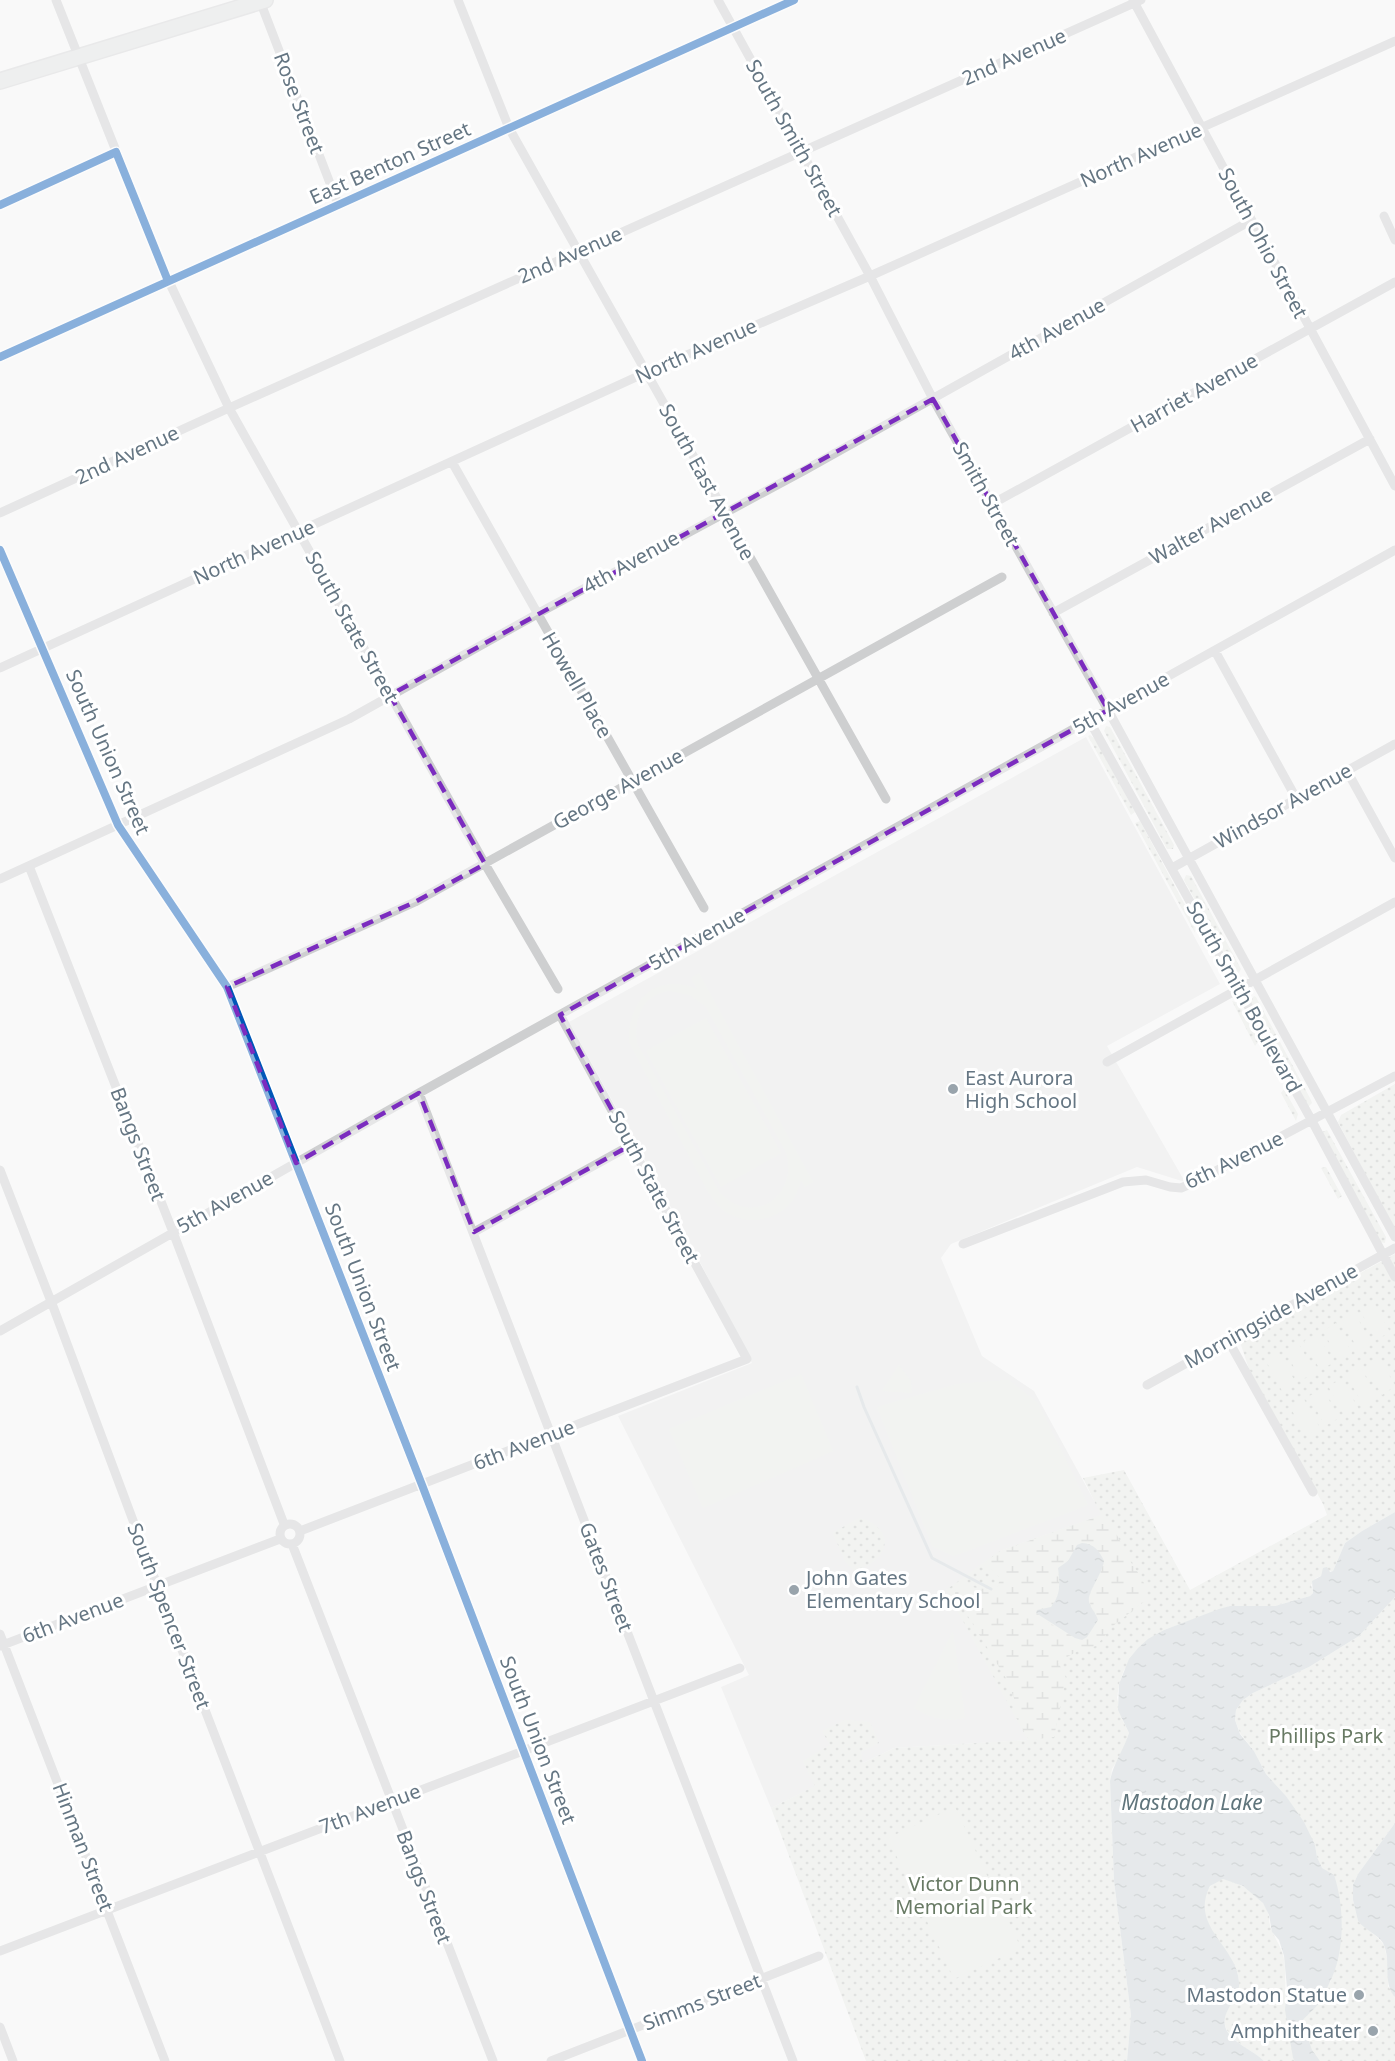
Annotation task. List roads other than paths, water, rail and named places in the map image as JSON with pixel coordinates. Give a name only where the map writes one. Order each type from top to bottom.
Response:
[{"type":"main road","points":[[0,81],[262,1]]},
{"type":"street","name":"South State Street","points":[[56,0],[168,281],[229,408],[485,864],[558,989]]},
{"type":"street","name":"South East Avenue","points":[[458,0],[509,128],[886,799]]},
{"type":"street","name":"South Smith Street","points":[[718,0],[870,276]]},
{"type":"street","name":"East Benton Street","points":[[0,357],[794,0]]},
{"type":"street","name":"Rose Street","points":[[262,1],[338,204]]},
{"type":"street","name":"South Ohio Street","points":[[1136,1],[1250,221],[1395,486]]},
{"type":"street","name":"2nd Avenue","points":[[0,513],[1136,1]]},
{"type":"street","name":"North Avenue","points":[[0,668],[645,373],[870,276],[1395,41]]},
{"type":"street","points":[[0,205],[116,152]]},
{"type":"street","points":[[1384,216],[1395,240]]},
{"type":"street","name":"4th Avenue","points":[[0,879],[327,730],[536,614],[805,470],[1250,221]]},
{"type":"street","name":"Smith Street","points":[[870,276],[933,399],[1108,710]]},
{"type":"street","name":"Harriet Avenue","points":[[992,504],[1395,282]]},
{"type":"street","name":"Walter Avenue","points":[[1053,613],[1370,439]]},
{"type":"street","name":"Howell Place","points":[[452,462],[704,908]]},
{"type":"street","name":"South Union Street","points":[[0,550],[118,825],[227,987],[525,1749],[642,2061]]},
{"type":"street","name":"5th Avenue","points":[[0,1330],[419,1093],[1395,550]]},
{"type":"street","name":"George Avenue","points":[[227,987],[415,902],[1002,577]]},
{"type":"street","points":[[1215,651],[1296,798]]},
{"type":"street","name":"South Smith Boulevard","points":[[1108,710],[1395,1237]]},
{"type":"street","name":"South Smith Boulevard","points":[[1089,720],[1312,1121],[1395,1276]]},
{"type":"street","name":"Windsor Avenue","points":[[1172,868],[1395,744]]},
{"type":"street","points":[[1347,771],[1395,858]]},
{"type":"street","name":"Bangs Street","points":[[29,866],[173,1232],[284,1524]]},
{"type":"street","points":[[1107,1062],[1395,902]]},
{"type":"street","name":"South State Street","points":[[560,1015],[747,1359]]},
{"type":"street","name":"6th Avenue","points":[[963,1244],[1123,1182],[1146,1180],[1182,1188],[1395,1076]]},
{"type":"street","name":"Gates Street","points":[[419,1093],[793,2061]]},
{"type":"street","points":[[474,1232],[631,1145]]},
{"type":"street","name":"South Spencer Street","points":[[0,1170],[340,2061]]},
{"type":"street","name":"Morningside Avenue","points":[[1147,1385],[1395,1248]]},
{"type":"street","points":[[1228,1340],[1313,1492]]},
{"type":"street","name":"6th Avenue","points":[[300,1531],[747,1359]]},
{"type":"street","points":[[284,1524],[295,1525],[300,1531],[299,1539],[292,1544],[280,1539],[279,1532],[284,1524]]},
{"type":"street","name":"6th Avenue","points":[[2,1646],[280,1539]]},
{"type":"street","name":"Bangs Street","points":[[292,1544],[493,2061]]},
{"type":"street","name":"Hinman Street","points":[[0,1634],[2,1646],[108,1910],[165,2061]]},
{"type":"street","name":"7th Avenue","points":[[0,1951],[740,1668]]},
{"type":"street","name":"Simms Street","points":[[551,2061],[819,1956]]},
{"type":"street","points":[[0,2027],[13,2061]]},
{"type":"water","name":"Mastodon Lake","points":[[1395,1512],[1395,1597],[1359,1636],[1309,1667],[1253,1693],[1243,1700],[1236,1710],[1235,1720],[1240,1734],[1254,1751],[1266,1774],[1286,1796],[1304,1822],[1315,1845],[1322,1868],[1334,1875],[1338,1888],[1342,1930],[1338,1959],[1325,1995],[1302,2021],[1312,2050],[1320,2061],[1295,2061],[1293,2058],[1285,2010],[1287,1988],[1284,1956],[1279,1940],[1272,1932],[1269,1915],[1263,1903],[1243,1886],[1223,1879],[1210,1886],[1205,1900],[1205,1913],[1209,1925],[1231,1958],[1239,1982],[1237,1994],[1225,2016],[1226,2029],[1233,2038],[1264,2061],[1127,2061],[1131,2015],[1114,1881],[1110,1781],[1129,1733],[1118,1710],[1119,1684],[1129,1659],[1148,1639],[1164,1630],[1219,1609],[1230,1606],[1275,1606],[1310,1596],[1313,1593],[1312,1581],[1321,1576],[1323,1568],[1327,1567],[1330,1572],[1333,1571],[1345,1543]]},
{"type":"water","points":[[1082,1543],[1096,1548],[1104,1561],[1089,1598],[1098,1620],[1087,1637],[1082,1640],[1075,1638],[1036,1613],[1037,1610],[1051,1607],[1057,1598],[1058,1568],[1068,1561],[1077,1545]]},
{"type":"water","points":[[1395,1823],[1395,1997],[1389,1985],[1386,1950],[1378,1937],[1358,1921],[1353,1900],[1353,1885],[1358,1874]]},
{"type":"waterway","points":[[857,1387],[932,1558],[991,1589]]},
{"type":"place","name":"East Aurora High School","points":[[953,1089]]},
{"type":"place","name":"John Gates Elementary School","points":[[794,1590]]},
{"type":"place","name":"Mastodon Statue","points":[[1359,1995]]},
{"type":"place","name":"Amphitheater","points":[[1373,2031]]},
{"type":"park label","name":"Phillips Park","points":[[1326,1736]]},
{"type":"park label","name":"Victor Dunn Memorial Park","points":[[964,1896]]}]
